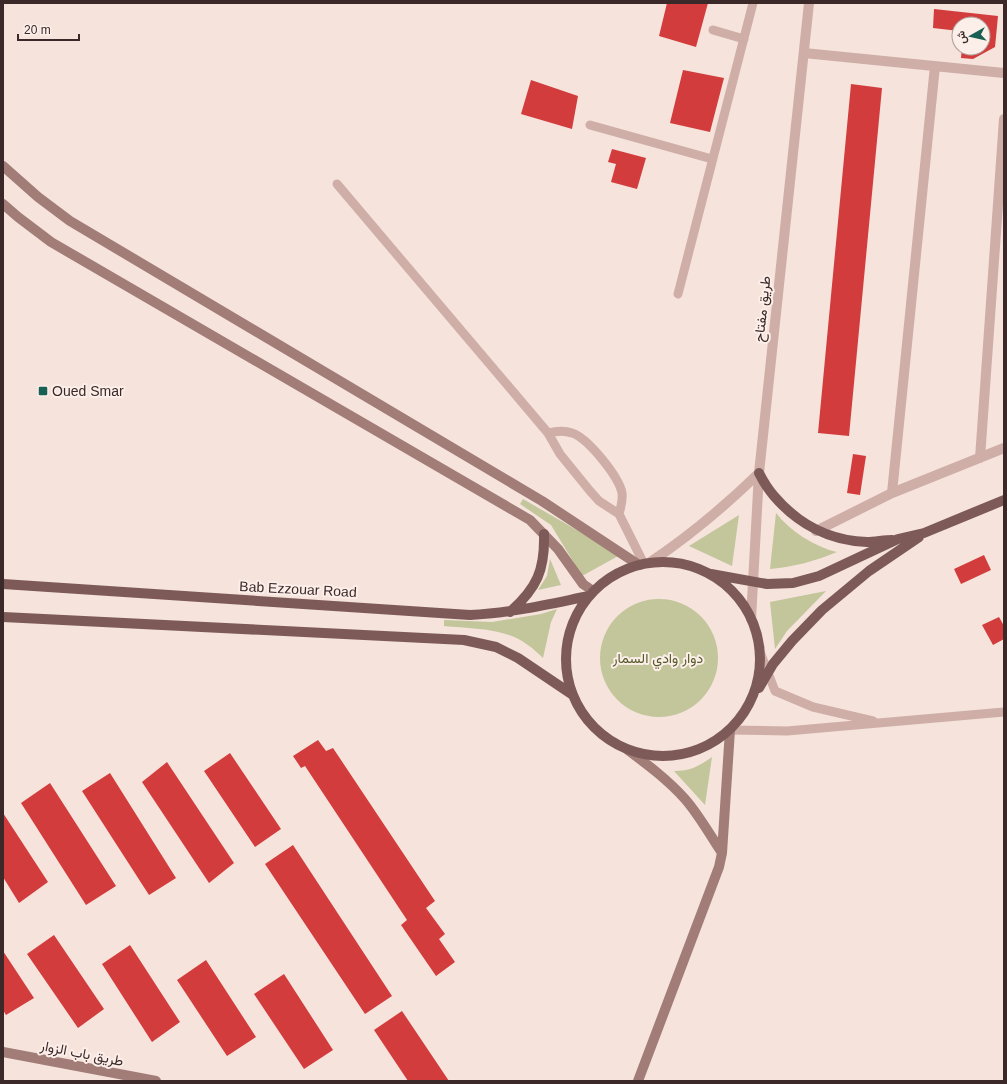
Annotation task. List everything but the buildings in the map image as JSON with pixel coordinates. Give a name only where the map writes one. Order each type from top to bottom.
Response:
[{"type":"main road","points":[[3,166],[38,197],[70,221],[542,501],[644,564]]},
{"type":"main road","points":[[3,204],[51,242],[530,520],[558,549],[591,594]]},
{"type":"main road","points":[[759,473],[773,496],[790,513],[816,531],[847,540],[867,542],[898,539],[924,533],[1004,500]]},
{"type":"main road","points":[[628,750],[655,756],[682,755],[707,746],[730,730],[747,709],[773,664],[792,641],[822,610],[869,571],[924,533]]},
{"type":"main road","points":[[510,612],[523,600],[534,586],[541,569],[544,552],[544,534]]},
{"type":"main road","points":[[722,853],[699,817],[685,799],[661,776],[628,750],[605,737],[586,718],[573,695],[566,669],[567,643],[575,618],[591,594],[607,580],[622,570],[644,564],[680,563],[710,574],[752,582],[767,584],[793,583],[819,576],[898,539]]},
{"type":"main road","points":[[710,574],[734,593],[751,619],[759,649],[758,680],[747,709]]},
{"type":"main road","name":"Bab Ezzouar Road","points":[[3,584],[450,614],[510,612],[591,594]]},
{"type":"main road","points":[[3,617],[464,640],[496,647],[518,658],[573,695]]},
{"type":"main road","points":[[638,1081],[719,867],[722,853],[730,730]]},
{"type":"main road","name":"طريق باب الزوار","points":[[3,1052],[156,1081]]},
{"type":"street","name":"طريق مفتاح","points":[[751,619],[759,473],[809,3]]},
{"type":"street","points":[[804,53],[1004,73]]},
{"type":"street","points":[[892,493],[935,66]]},
{"type":"street","points":[[980,458],[1004,119]]},
{"type":"street","points":[[816,531],[892,493],[1004,448]]},
{"type":"street","points":[[644,564],[679,543],[707,522],[759,473]]},
{"type":"lane","points":[[678,294],[753,3]]},
{"type":"lane","points":[[714,30],[744,39]]},
{"type":"lane","points":[[590,125],[712,159]]},
{"type":"lane","points":[[337,184],[548,433],[560,454],[590,491],[608,508],[619,514],[644,564]]},
{"type":"lane","points":[[548,433],[564,431],[586,440],[620,484],[622,504],[619,514]]},
{"type":"lane","points":[[759,649],[775,691],[813,707],[884,723]]},
{"type":"lane","points":[[730,730],[787,731],[1004,712]]},
{"type":"green space","points":[[523,499],[620,555],[582,576],[551,525],[520,504]]},
{"type":"green space","points":[[776,513],[796,532],[820,546],[837,552],[804,563],[770,569]]},
{"type":"green space","points":[[739,515],[732,566],[689,546]]},
{"type":"green space","points":[[550,559],[561,585],[538,590],[547,576]]},
{"type":"green space","points":[[826,591],[787,631],[775,649],[770,602]]},
{"type":"green space","name":"دوار وادي السمار","points":[[659,599],[682,603],[701,616],[714,635],[718,658],[714,681],[701,700],[682,713],[659,717],[636,713],[617,700],[604,681],[600,658],[604,635],[617,616],[636,603]]},
{"type":"green space","points":[[557,609],[551,622],[543,658],[528,645],[509,635],[485,630],[444,626],[444,620],[492,622],[541,614]]},
{"type":"green space","points":[[712,757],[705,805],[674,771],[694,767]]},
{"type":"place","name":"Oued Smar","points":[[43,391]]}]
